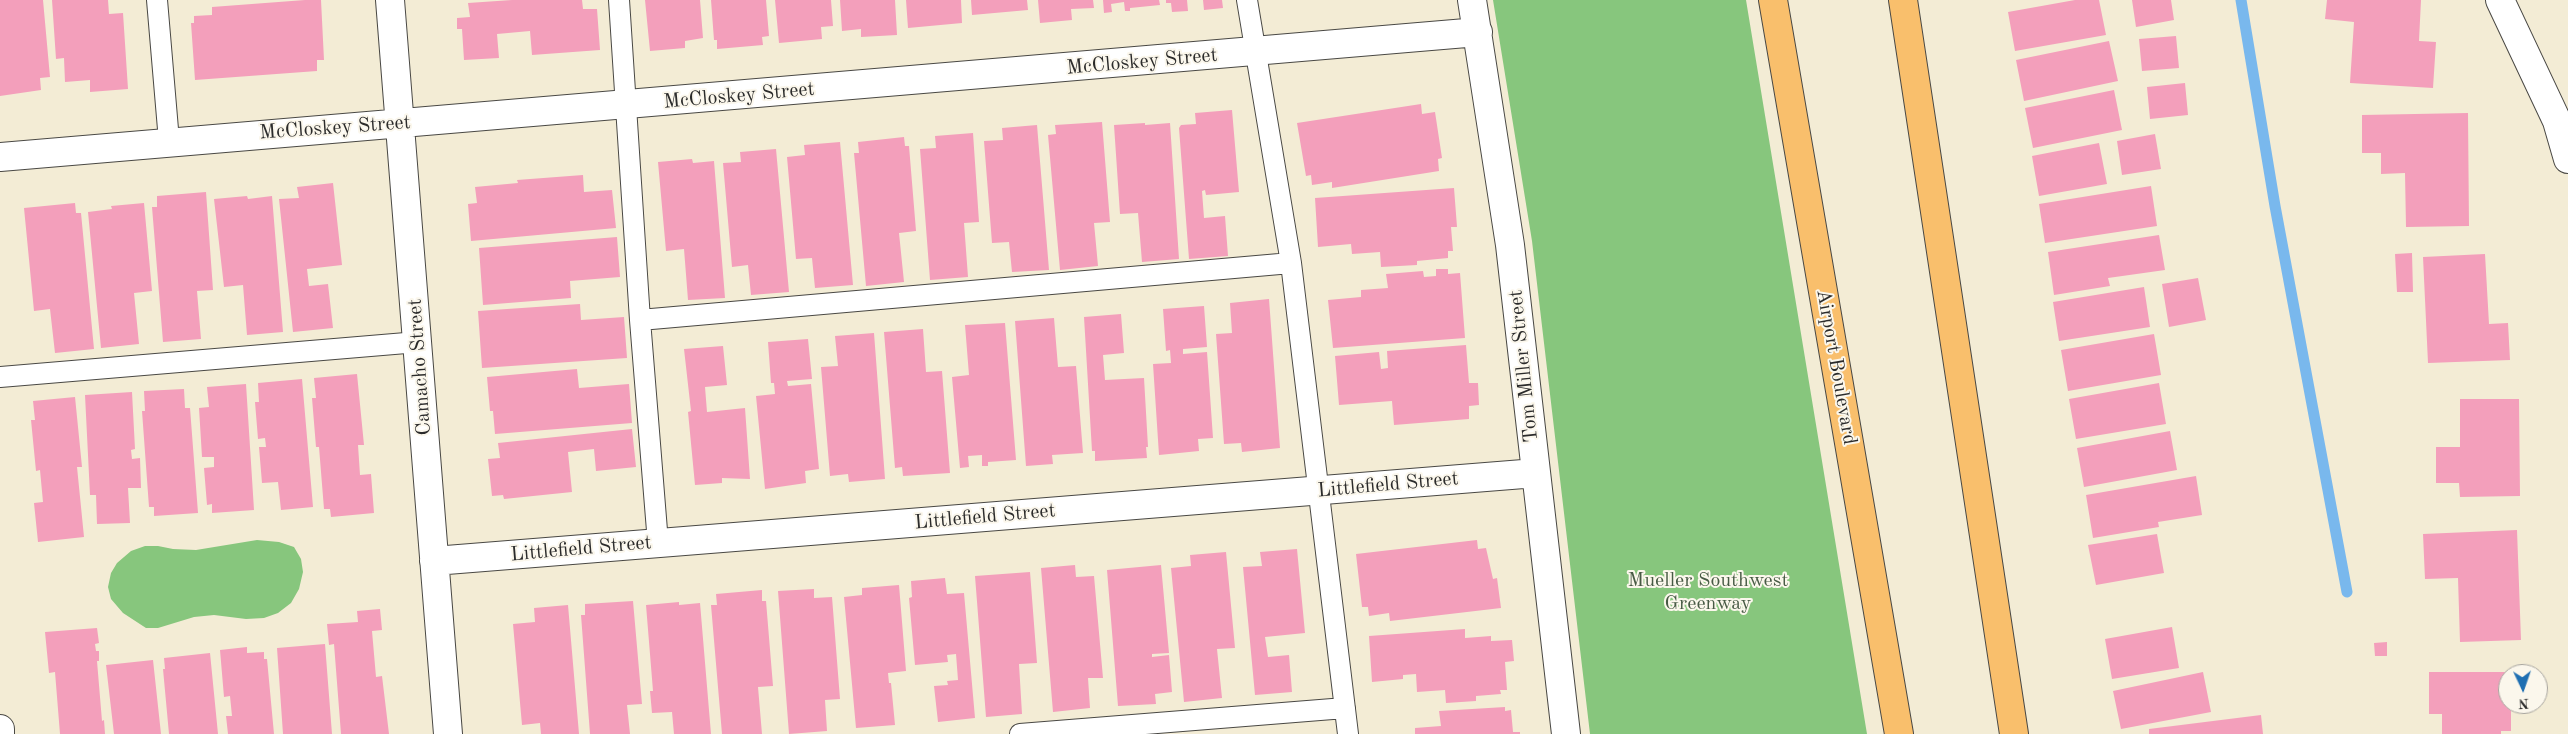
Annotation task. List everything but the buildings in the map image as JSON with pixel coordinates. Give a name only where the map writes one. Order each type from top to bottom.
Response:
[{"type":"main road","name":"Airport Boulevard","points":[[1773,0],[1900,734]]},
{"type":"main road","points":[[1903,0],[2014,734]]},
{"type":"street","name":"Camacho Street","points":[[390,0],[448,734]]},
{"type":"street","name":"Tom Miller Street","points":[[1472,0],[1510,245],[1566,734]]},
{"type":"street","points":[[2500,0],[2557,121],[2568,159]]},
{"type":"street","name":"McCloskey Street","points":[[0,157],[169,141],[627,105],[1478,32]]},
{"type":"street","name":"Littlefield Street","points":[[434,561],[1536,473]]},
{"type":"street","points":[[0,729],[0,734]]},
{"type":"lane","points":[[157,0],[169,141]]},
{"type":"lane","points":[[619,0],[640,320],[658,543]]},
{"type":"lane","points":[[1247,0],[1291,264],[1348,734]]},
{"type":"lane","points":[[640,320],[1291,264]]},
{"type":"lane","points":[[0,377],[418,342]]},
{"type":"lane","points":[[1020,734],[1345,708]]},
{"type":"green space","name":"Mueller Southwest Greenway","points":[[1493,0],[1746,0],[1867,734],[1590,734],[1532,241]]},
{"type":"green space","points":[[257,540],[279,542],[294,547],[301,559],[303,572],[299,589],[291,603],[278,613],[264,618],[246,619],[214,615],[194,617],[158,628],[146,628],[123,613],[111,599],[108,587],[111,573],[117,563],[131,551],[145,546],[196,550]]},
{"type":"waterway","points":[[2241,0],[2275,206],[2347,592]]}]
